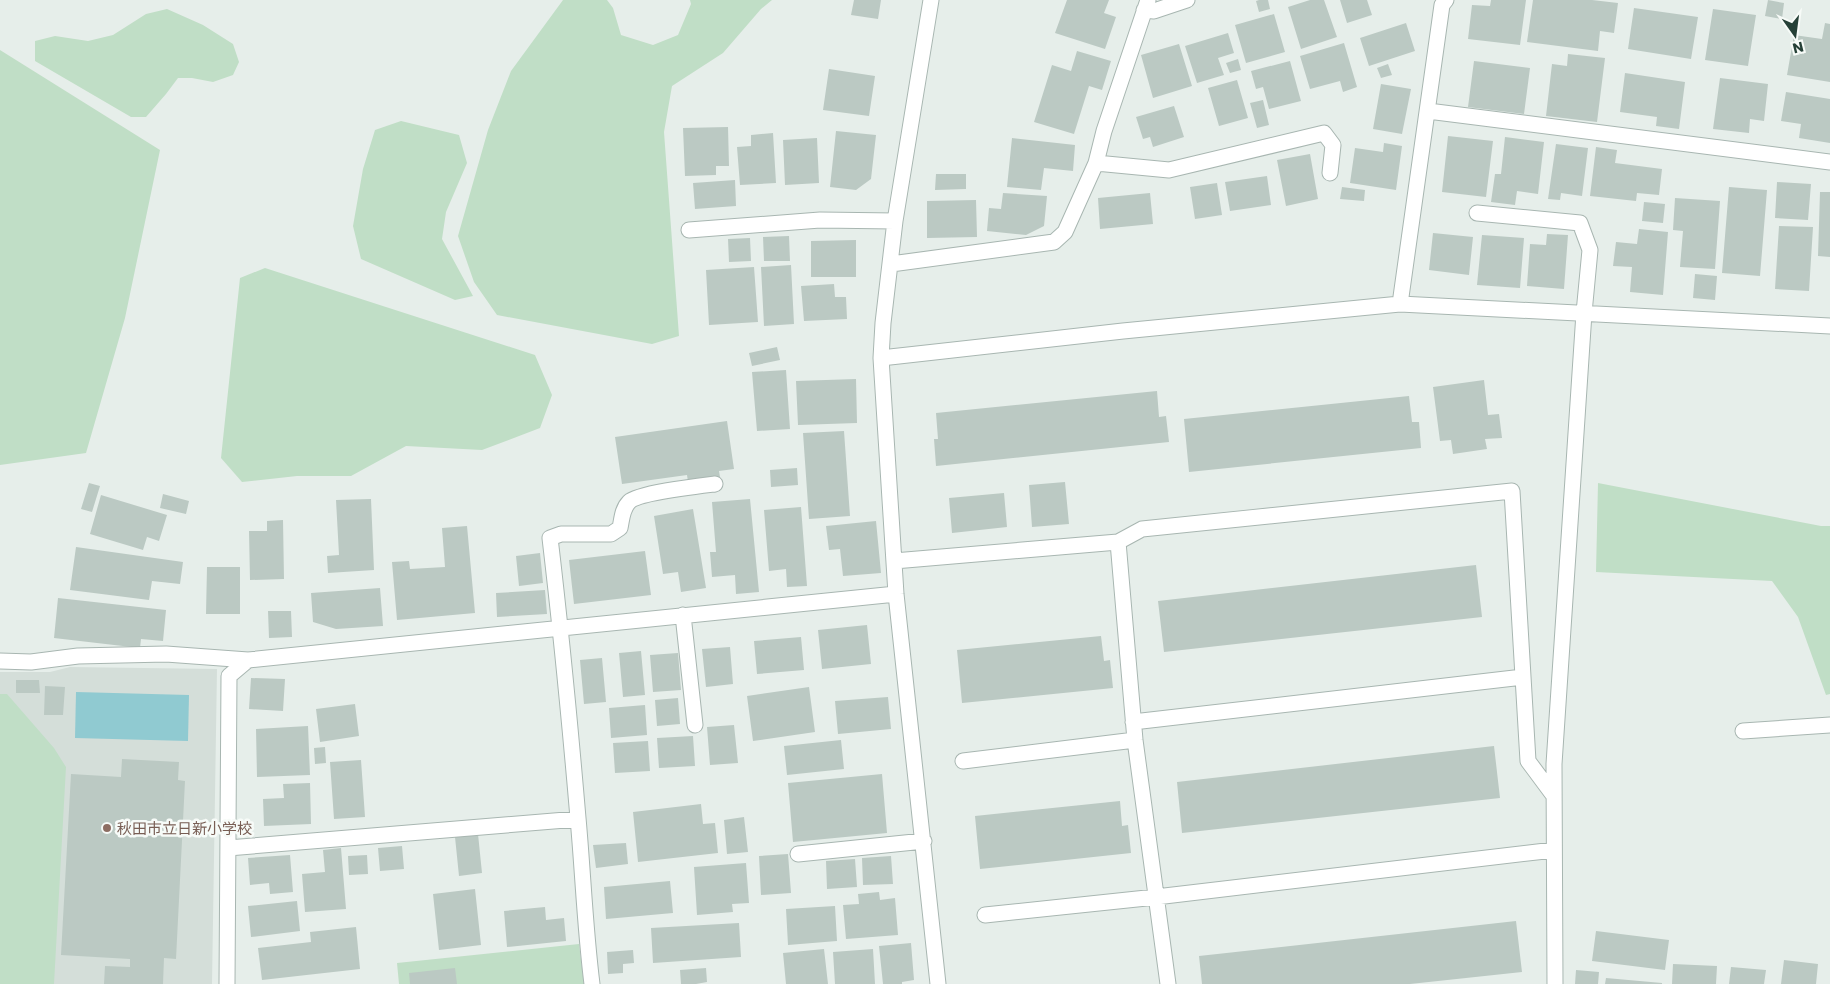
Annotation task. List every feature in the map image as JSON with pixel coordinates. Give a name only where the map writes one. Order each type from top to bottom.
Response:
[{"type":"street","points":[[931,0],[895,221],[883,323],[881,358],[896,594],[938,984]]},
{"type":"street","points":[[891,264],[1054,242],[1065,232],[1096,163],[1104,131],[1146,5],[1154,11],[1187,0]]},
{"type":"street","points":[[1400,304],[1428,111],[1441,2]]},
{"type":"street","points":[[1428,111],[1830,162]]},
{"type":"street","points":[[1096,163],[1169,170],[1324,133],[1332,145],[1330,173]]},
{"type":"street","points":[[1477,213],[1580,223],[1590,250],[1584,313],[1554,764],[1555,984]]},
{"type":"street","points":[[689,230],[820,220],[895,221]]},
{"type":"street","points":[[881,358],[1124,331],[1400,304],[1830,326]]},
{"type":"street","points":[[592,984],[578,819],[550,538],[561,534],[611,534],[620,528],[624,508],[631,500],[651,494],[715,484]]},
{"type":"street","points":[[894,561],[1118,542],[1142,529],[1512,491],[1528,761],[1554,796]]},
{"type":"street","points":[[1118,542],[1135,740],[1168,984]]},
{"type":"street","points":[[0,661],[30,662],[78,656],[166,654],[248,660],[896,594]]},
{"type":"street","points":[[683,615],[695,725]]},
{"type":"street","points":[[227,984],[229,676],[248,660]]},
{"type":"street","points":[[1133,722],[1523,677]]},
{"type":"street","points":[[1743,731],[1830,725]]},
{"type":"street","points":[[963,761],[1135,740]]},
{"type":"street","points":[[228,848],[578,819]]},
{"type":"street","points":[[798,854],[924,841]]},
{"type":"street","points":[[985,915],[1156,897],[1554,850]]},
{"type":"shaded area","name":"秋田市立日新小学校","points":[[70,667],[217,669],[212,984],[0,984],[0,672],[50,672]]},
{"type":"green space","points":[[563,0],[607,0],[613,8],[621,35],[653,45],[678,35],[691,4],[690,0],[772,0],[761,9],[723,53],[672,86],[664,132],[679,336],[652,344],[497,315],[474,282],[458,236],[488,130],[511,71]]},
{"type":"green space","points":[[167,9],[203,25],[233,44],[239,62],[233,75],[213,82],[192,78],[178,78],[146,117],[131,117],[35,61],[35,41],[55,36],[88,41],[113,35],[146,14]]},
{"type":"green space","points":[[0,50],[160,150],[125,318],[86,453],[0,465]]},
{"type":"green space","points":[[401,121],[459,135],[467,163],[446,212],[442,239],[473,296],[455,300],[361,259],[353,226],[363,169],[375,130]]},
{"type":"green space","points":[[265,268],[535,355],[552,395],[540,428],[482,450],[406,446],[351,476],[297,476],[242,482],[221,458],[240,278]]},
{"type":"green space","points":[[1598,483],[1821,526],[1830,526],[1830,694],[1826,695],[1798,617],[1772,581],[1596,572]]},
{"type":"green space","points":[[0,694],[7,694],[54,748],[66,767],[54,984],[0,984]]},
{"type":"green space","points":[[579,944],[584,984],[399,984],[397,963]]},
{"type":"water","points":[[76,692],[189,695],[188,741],[75,738]]},
{"type":"building","points":[[854,0],[881,0],[878,19],[851,15]]},
{"type":"building","points":[[1067,0],[1109,0],[1104,13],[1116,17],[1105,49],[1055,33]]},
{"type":"building","points":[[1268,0],[1270,9],[1259,12],[1256,1]]},
{"type":"building","points":[[1310,0],[1324,0],[1337,37],[1301,49],[1288,7]]},
{"type":"building","points":[[1340,0],[1367,0],[1372,15],[1347,23]]},
{"type":"building","points":[[1491,0],[1526,0],[1520,45],[1468,39],[1472,5],[1490,6]]},
{"type":"building","points":[[1533,0],[1592,0],[1618,3],[1614,33],[1600,31],[1598,51],[1527,42]]},
{"type":"building","points":[[1768,0],[1784,3],[1782,19],[1765,16]]},
{"type":"building","points":[[1634,8],[1698,17],[1691,59],[1628,49]]},
{"type":"building","points":[[1713,9],[1756,15],[1748,66],[1705,60]]},
{"type":"building","points":[[1274,14],[1285,52],[1246,63],[1235,25]]},
{"type":"building","points":[[1406,23],[1415,51],[1369,66],[1360,38]]},
{"type":"building","points":[[1825,23],[1830,24],[1830,82],[1787,75],[1794,35],[1822,39]]},
{"type":"building","points":[[1228,33],[1234,53],[1218,58],[1224,75],[1197,83],[1185,46]]},
{"type":"building","points":[[1344,43],[1357,87],[1343,92],[1340,81],[1310,89],[1300,56]]},
{"type":"building","points":[[1179,44],[1192,86],[1153,98],[1141,55]]},
{"type":"building","points":[[1077,51],[1111,61],[1102,90],[1089,86],[1074,134],[1034,122],[1052,65],[1071,71]]},
{"type":"building","points":[[1568,54],[1605,58],[1597,122],[1546,116],[1552,64],[1567,66]]},
{"type":"building","points":[[1238,59],[1241,70],[1230,73],[1226,63]]},
{"type":"building","points":[[1290,61],[1301,101],[1269,109],[1263,87],[1256,89],[1251,71]]},
{"type":"building","points":[[1474,61],[1530,68],[1524,114],[1468,107]]},
{"type":"building","points":[[1388,64],[1392,75],[1381,78],[1377,68]]},
{"type":"building","points":[[829,69],[875,76],[869,116],[823,110]]},
{"type":"building","points":[[1625,73],[1685,82],[1679,129],[1656,126],[1657,117],[1620,112]]},
{"type":"building","points":[[1720,78],[1768,84],[1764,121],[1750,119],[1749,133],[1713,129]]},
{"type":"building","points":[[1237,80],[1248,118],[1219,126],[1208,88]]},
{"type":"building","points":[[1381,84],[1411,89],[1402,134],[1373,129]]},
{"type":"building","points":[[1786,92],[1830,99],[1830,143],[1799,138],[1801,124],[1781,121]]},
{"type":"building","points":[[1263,100],[1269,125],[1257,128],[1250,103]]},
{"type":"building","points":[[1174,106],[1184,137],[1153,147],[1150,137],[1143,139],[1136,117]]},
{"type":"building","points":[[728,127],[729,166],[716,166],[716,175],[685,176],[683,128]]},
{"type":"building","points":[[836,131],[876,135],[871,179],[856,190],[830,187]]},
{"type":"building","points":[[773,133],[776,183],[740,185],[737,147],[751,146],[751,135]]},
{"type":"building","points":[[1448,136],[1493,141],[1486,197],[1442,192]]},
{"type":"building","points":[[1505,137],[1544,142],[1538,194],[1517,191],[1515,205],[1491,202],[1495,174],[1501,174]]},
{"type":"building","points":[[817,138],[819,183],[785,185],[783,140]]},
{"type":"building","points":[[1012,138],[1075,145],[1073,171],[1044,168],[1041,190],[1007,187]]},
{"type":"building","points":[[1384,143],[1402,146],[1396,190],[1350,183],[1355,148],[1383,152]]},
{"type":"building","points":[[1556,144],[1588,148],[1582,196],[1561,193],[1560,200],[1548,199]]},
{"type":"building","points":[[1596,147],[1617,150],[1615,163],[1662,169],[1659,195],[1637,193],[1636,201],[1590,196]]},
{"type":"building","points":[[1310,154],[1318,199],[1286,206],[1277,160]]},
{"type":"building","points":[[936,174],[966,174],[966,189],[935,190]]},
{"type":"building","points":[[1267,176],[1271,205],[1230,211],[1225,182]]},
{"type":"building","points":[[735,180],[736,206],[695,209],[693,183]]},
{"type":"building","points":[[1777,182],[1811,184],[1808,220],[1775,218]]},
{"type":"building","points":[[1217,183],[1222,215],[1195,219],[1190,187]]},
{"type":"building","points":[[1342,187],[1365,190],[1364,201],[1340,199]]},
{"type":"building","points":[[1729,187],[1767,190],[1760,276],[1722,273]]},
{"type":"building","points":[[1820,192],[1830,192],[1830,257],[1818,256]]},
{"type":"building","points":[[1003,193],[1047,196],[1044,226],[1026,235],[987,231],[989,208],[1001,209]]},
{"type":"building","points":[[1150,193],[1153,224],[1100,229],[1098,198]]},
{"type":"building","points":[[1675,198],[1720,201],[1715,269],[1680,267],[1683,231],[1673,230]]},
{"type":"building","points":[[976,200],[977,237],[927,238],[927,201]]},
{"type":"building","points":[[1644,202],[1665,204],[1663,223],[1642,221]]},
{"type":"building","points":[[1779,226],[1813,227],[1809,291],[1775,289]]},
{"type":"building","points":[[1639,229],[1668,232],[1663,295],[1630,292],[1632,267],[1613,266],[1616,242],[1637,244]]},
{"type":"building","points":[[1433,233],[1473,237],[1469,275],[1429,270]]},
{"type":"building","points":[[1547,234],[1568,235],[1564,289],[1527,286],[1530,244],[1546,245]]},
{"type":"building","points":[[1482,235],[1524,238],[1520,288],[1477,285]]},
{"type":"building","points":[[789,236],[790,261],[764,261],[763,237]]},
{"type":"building","points":[[750,238],[751,261],[729,262],[728,239]]},
{"type":"building","points":[[856,240],[856,277],[811,277],[811,241]]},
{"type":"building","points":[[791,265],[794,324],[764,326],[761,267]]},
{"type":"building","points":[[754,267],[758,322],[709,325],[706,270]]},
{"type":"building","points":[[1695,274],[1717,276],[1715,300],[1693,298]]},
{"type":"building","points":[[834,284],[835,297],[846,297],[847,319],[804,321],[801,286]]},
{"type":"building","points":[[777,347],[780,360],[752,366],[749,353]]},
{"type":"building","points":[[786,370],[790,429],[757,431],[752,372]]},
{"type":"building","points":[[856,379],[857,423],[798,425],[796,381]]},
{"type":"building","points":[[1484,380],[1488,415],[1499,414],[1502,438],[1485,439],[1487,449],[1453,454],[1451,440],[1440,441],[1433,387]]},
{"type":"building","points":[[1157,391],[1159,417],[1166,416],[1169,442],[936,466],[934,439],[938,439],[936,413]]},
{"type":"building","points":[[1409,396],[1412,422],[1419,422],[1421,448],[1189,472],[1184,419]]},
{"type":"building","points":[[727,421],[734,469],[719,471],[720,477],[688,482],[687,475],[622,484],[615,437]]},
{"type":"building","points":[[844,431],[850,516],[809,519],[803,433]]},
{"type":"building","points":[[797,468],[798,485],[771,487],[770,470]]},
{"type":"building","points":[[1065,482],[1069,524],[1032,527],[1029,485]]},
{"type":"building","points":[[89,483],[100,486],[92,512],[81,509]]},
{"type":"building","points":[[1004,493],[1007,527],[952,533],[949,498]]},
{"type":"building","points":[[163,494],[189,501],[186,514],[160,508]]},
{"type":"building","points":[[101,495],[167,515],[159,541],[147,537],[143,550],[90,534]]},
{"type":"building","points":[[371,499],[374,570],[328,573],[327,556],[339,555],[336,500]]},
{"type":"building","points":[[750,499],[759,592],[736,594],[735,575],[712,577],[710,552],[716,552],[712,502]]},
{"type":"building","points":[[801,507],[807,586],[787,587],[786,569],[769,571],[764,510]]},
{"type":"building","points":[[693,509],[706,588],[681,592],[678,572],[663,574],[654,516]]},
{"type":"building","points":[[283,520],[284,579],[250,580],[249,531],[267,531],[267,521]]},
{"type":"building","points":[[876,521],[881,573],[843,576],[840,549],[829,550],[826,526]]},
{"type":"building","points":[[467,526],[475,613],[397,620],[392,562],[409,561],[410,569],[445,567],[442,528]]},
{"type":"building","points":[[76,547],[183,562],[180,584],[152,581],[149,600],[70,590]]},
{"type":"building","points":[[645,551],[651,595],[574,604],[569,560]]},
{"type":"building","points":[[540,553],[543,583],[519,586],[516,556]]},
{"type":"building","points":[[1476,565],[1482,617],[1164,652],[1158,601]]},
{"type":"building","points":[[207,567],[240,567],[240,614],[206,614]]},
{"type":"building","points":[[380,588],[383,626],[336,629],[313,622],[311,593]]},
{"type":"building","points":[[545,590],[547,614],[497,617],[496,593]]},
{"type":"building","points":[[58,598],[166,610],[163,641],[141,639],[140,648],[54,638]]},
{"type":"building","points":[[268,611],[291,611],[292,637],[269,638]]},
{"type":"building","points":[[867,625],[871,664],[822,669],[818,630]]},
{"type":"building","points":[[1101,636],[1104,661],[1110,660],[1113,688],[962,703],[957,650]]},
{"type":"building","points":[[801,637],[804,670],[757,674],[754,641]]},
{"type":"building","points":[[730,647],[733,684],[706,687],[702,649]]},
{"type":"building","points":[[641,651],[645,695],[623,697],[619,653]]},
{"type":"building","points":[[678,653],[681,690],[653,692],[650,655]]},
{"type":"building","points":[[602,658],[606,702],[584,704],[580,660]]},
{"type":"building","points":[[251,678],[285,679],[283,711],[249,709]]},
{"type":"building","points":[[16,680],[39,680],[40,693],[16,693]]},
{"type":"building","points":[[45,686],[65,687],[63,715],[44,715]]},
{"type":"building","points":[[809,687],[815,732],[753,741],[747,696]]},
{"type":"building","points":[[888,697],[891,729],[838,734],[835,701]]},
{"type":"building","points":[[678,698],[680,724],[657,726],[655,700]]},
{"type":"building","points":[[355,704],[359,736],[320,742],[316,709]]},
{"type":"building","points":[[645,705],[647,735],[611,738],[609,708]]},
{"type":"building","points":[[734,725],[738,763],[710,765],[707,727]]},
{"type":"building","points":[[308,726],[310,775],[257,777],[256,729]]},
{"type":"building","points":[[693,736],[695,766],[659,768],[657,738]]},
{"type":"building","points":[[841,740],[844,769],[787,775],[784,746]]},
{"type":"building","points":[[648,741],[650,771],[615,773],[613,743]]},
{"type":"building","points":[[1494,746],[1500,798],[1182,833],[1177,782]]},
{"type":"building","points":[[325,747],[326,763],[315,764],[314,748]]},
{"type":"building","points":[[122,759],[179,762],[178,780],[185,781],[176,959],[164,958],[163,984],[104,984],[105,966],[130,967],[130,959],[61,955],[71,774],[121,777]]},
{"type":"building","points":[[361,760],[365,817],[334,819],[330,762]]},
{"type":"building","points":[[882,774],[887,833],[793,842],[788,783]]},
{"type":"building","points":[[310,783],[311,824],[264,826],[263,799],[284,798],[283,784]]},
{"type":"building","points":[[1120,801],[1122,826],[1128,825],[1131,853],[980,869],[975,816]]},
{"type":"building","points":[[701,804],[703,824],[715,823],[718,853],[638,862],[633,812]]},
{"type":"building","points":[[744,817],[748,852],[727,854],[724,820]]},
{"type":"building","points":[[478,834],[482,873],[459,876],[455,837]]},
{"type":"building","points":[[626,843],[628,864],[596,868],[593,845]]},
{"type":"building","points":[[402,846],[404,869],[380,871],[378,848]]},
{"type":"building","points":[[341,848],[346,909],[305,912],[302,874],[325,872],[323,850]]},
{"type":"building","points":[[788,854],[791,893],[761,895],[759,856]]},
{"type":"building","points":[[290,855],[293,892],[270,894],[269,883],[250,885],[248,858]]},
{"type":"building","points":[[367,855],[368,874],[349,875],[348,856]]},
{"type":"building","points":[[891,856],[893,884],[863,885],[862,858]]},
{"type":"building","points":[[855,859],[857,887],[827,889],[826,861]]},
{"type":"building","points":[[746,863],[749,903],[732,904],[733,912],[697,915],[694,867]]},
{"type":"building","points":[[670,881],[673,913],[606,919],[604,887]]},
{"type":"building","points":[[475,889],[481,945],[439,950],[433,894]]},
{"type":"building","points":[[879,892],[880,900],[895,898],[898,935],[846,939],[843,905],[859,904],[858,894]]},
{"type":"building","points":[[297,901],[300,931],[251,937],[248,906]]},
{"type":"building","points":[[835,906],[837,941],[788,945],[786,909]]},
{"type":"building","points":[[545,907],[546,920],[564,918],[566,941],[507,947],[504,911]]},
{"type":"building","points":[[1516,921],[1522,972],[1410,984],[1202,984],[1199,956]]},
{"type":"building","points":[[739,923],[741,957],[653,963],[651,928]]},
{"type":"building","points":[[356,927],[360,969],[262,980],[258,948],[311,942],[310,932]]},
{"type":"building","points":[[1596,931],[1669,940],[1665,970],[1592,961]]},
{"type":"building","points":[[911,943],[914,980],[902,982],[902,984],[883,984],[879,946]]},
{"type":"building","points":[[824,949],[828,984],[786,984],[783,953]]},
{"type":"building","points":[[873,949],[875,984],[835,984],[833,952]]},
{"type":"building","points":[[633,950],[634,963],[623,964],[623,973],[608,974],[607,952]]},
{"type":"building","points":[[1784,960],[1818,964],[1816,984],[1781,984]]},
{"type":"building","points":[[1673,964],[1717,966],[1716,984],[1672,984]]},
{"type":"building","points":[[1731,967],[1766,970],[1764,984],[1729,984]]},
{"type":"building","points":[[455,968],[457,984],[410,984],[409,973]]},
{"type":"building","points":[[706,968],[707,982],[681,984],[680,970]]},
{"type":"building","points":[[1576,970],[1599,972],[1598,984],[1575,984]]},
{"type":"building","points":[[1606,978],[1662,983],[1662,984],[1605,984]]},
{"type":"place","name":"秋田市立日新小学校","points":[[107,828]]}]
